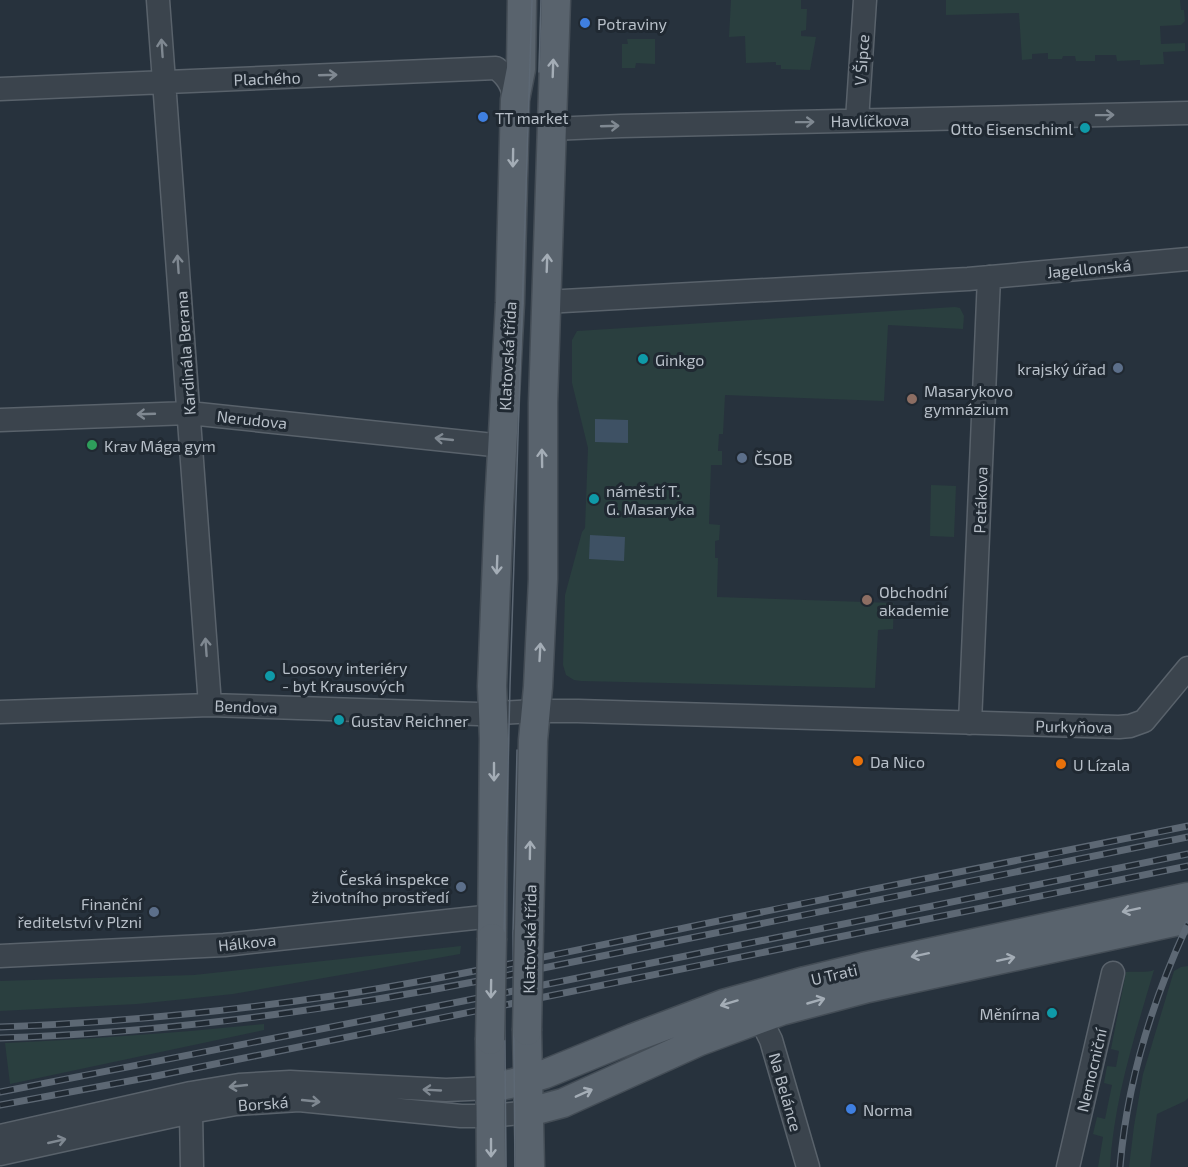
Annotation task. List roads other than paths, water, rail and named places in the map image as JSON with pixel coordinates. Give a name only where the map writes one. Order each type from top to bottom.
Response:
[{"type":"main road","name":"Klatovská třída","points":[[491,1167],[492,686],[510,303],[515,100],[521,69],[522,0]]},
{"type":"main road","name":"Klatovská třída","points":[[530,1167],[527,1031],[533,740],[544,561],[542,448],[545,302],[556,0]]},
{"type":"main road","name":"U Trati","points":[[491,1088],[545,1074],[723,1005],[805,981],[1188,897]]},
{"type":"main road","name":"U Trati","points":[[529,1112],[563,1103],[700,1041],[760,1018],[868,988],[1188,919]]},
{"type":"street","name":"Kardinála Berana","points":[[158,0],[210,705]]},
{"type":"street","name":"V Šipce","points":[[857,120],[865,0]]},
{"type":"street","name":"Plachého","points":[[0,89],[496,69],[509,80],[513,87],[515,100]]},
{"type":"street","name":"Havlíčkova","points":[[551,129],[1188,113]]},
{"type":"street","name":"Jagellonská","points":[[989,277],[1188,259]]},
{"type":"street","points":[[545,302],[989,277]]},
{"type":"street","name":"Petákova","points":[[970,723],[989,277]]},
{"type":"street","name":"Nerudova","points":[[0,420],[189,413],[502,446]]},
{"type":"street","name":"Purkyňova","points":[[970,723],[1131,726],[1144,721],[1188,668]]},
{"type":"street","name":"Bendova","points":[[0,712],[210,705],[493,713]]},
{"type":"street","points":[[493,713],[578,711],[970,723]]},
{"type":"street","name":"Hálkova","points":[[0,956],[224,945],[492,927]]},
{"type":"street","name":"Nemocniční","points":[[1068,1167],[1113,973]]},
{"type":"street","name":"Na Belánce","points":[[760,1018],[771,1040],[808,1167]]},
{"type":"street","name":"Borská","points":[[0,1136],[191,1093],[239,1085],[290,1082],[446,1090],[491,1088]]},
{"type":"street","name":"Borská","points":[[0,1154],[236,1104],[299,1100],[461,1116],[529,1112]]},
{"type":"street","points":[[191,1112],[192,1167]]},
{"type":"water","points":[[595,419],[628,420],[628,443],[595,442]]},
{"type":"water","points":[[590,535],[625,537],[624,561],[589,559]]},
{"type":"tram line","points":[[506,1167],[504,935],[532,0]]},
{"type":"tram line","points":[[539,72],[541,0]]},
{"type":"tram line","points":[[515,1167],[513,933],[517,750]]},
{"type":"railway","points":[[0,1027],[83,1023],[208,1012],[377,989],[511,964],[1188,826]]},
{"type":"railway","points":[[0,1038],[183,1026],[304,1011],[424,991],[1188,837]]},
{"type":"railway","points":[[0,1092],[499,994],[1188,854]]},
{"type":"railway","points":[[0,1105],[156,1076],[1188,866]]},
{"type":"railway","points":[[1120,1167],[1123,1135],[1143,1042],[1163,982],[1188,924]]},
{"type":"place","name":"Potraviny","points":[[585,23]]},
{"type":"place","name":"TT market","points":[[483,117]]},
{"type":"place","name":"Otto Eisenschiml","points":[[1085,128]]},
{"type":"place","name":"Ginkgo","points":[[643,359]]},
{"type":"place","name":"krajský úřad","points":[[1118,368]]},
{"type":"place","name":"Masarykovo gymnázium","points":[[912,399]]},
{"type":"place","name":"Krav Mága gym","points":[[92,445]]},
{"type":"place","name":"ČSOB","points":[[742,458]]},
{"type":"place","name":"náměstí T. G. Masaryka","points":[[594,499]]},
{"type":"place","name":"Obchodní akademie","points":[[867,600]]},
{"type":"place","name":"Loosovy interiéry - byt Krausových","points":[[270,676]]},
{"type":"place","name":"Gustav Reichner","points":[[339,720]]},
{"type":"place","name":"Da Nico","points":[[858,761]]},
{"type":"place","name":"U Lízala","points":[[1061,764]]},
{"type":"place","name":"Česká inspekce životního prostředí","points":[[461,887]]},
{"type":"place","name":"Finanční ředitelství v Plzni","points":[[154,912]]},
{"type":"place","name":"Měnírna","points":[[1052,1013]]},
{"type":"place","name":"Norma","points":[[851,1109]]}]
